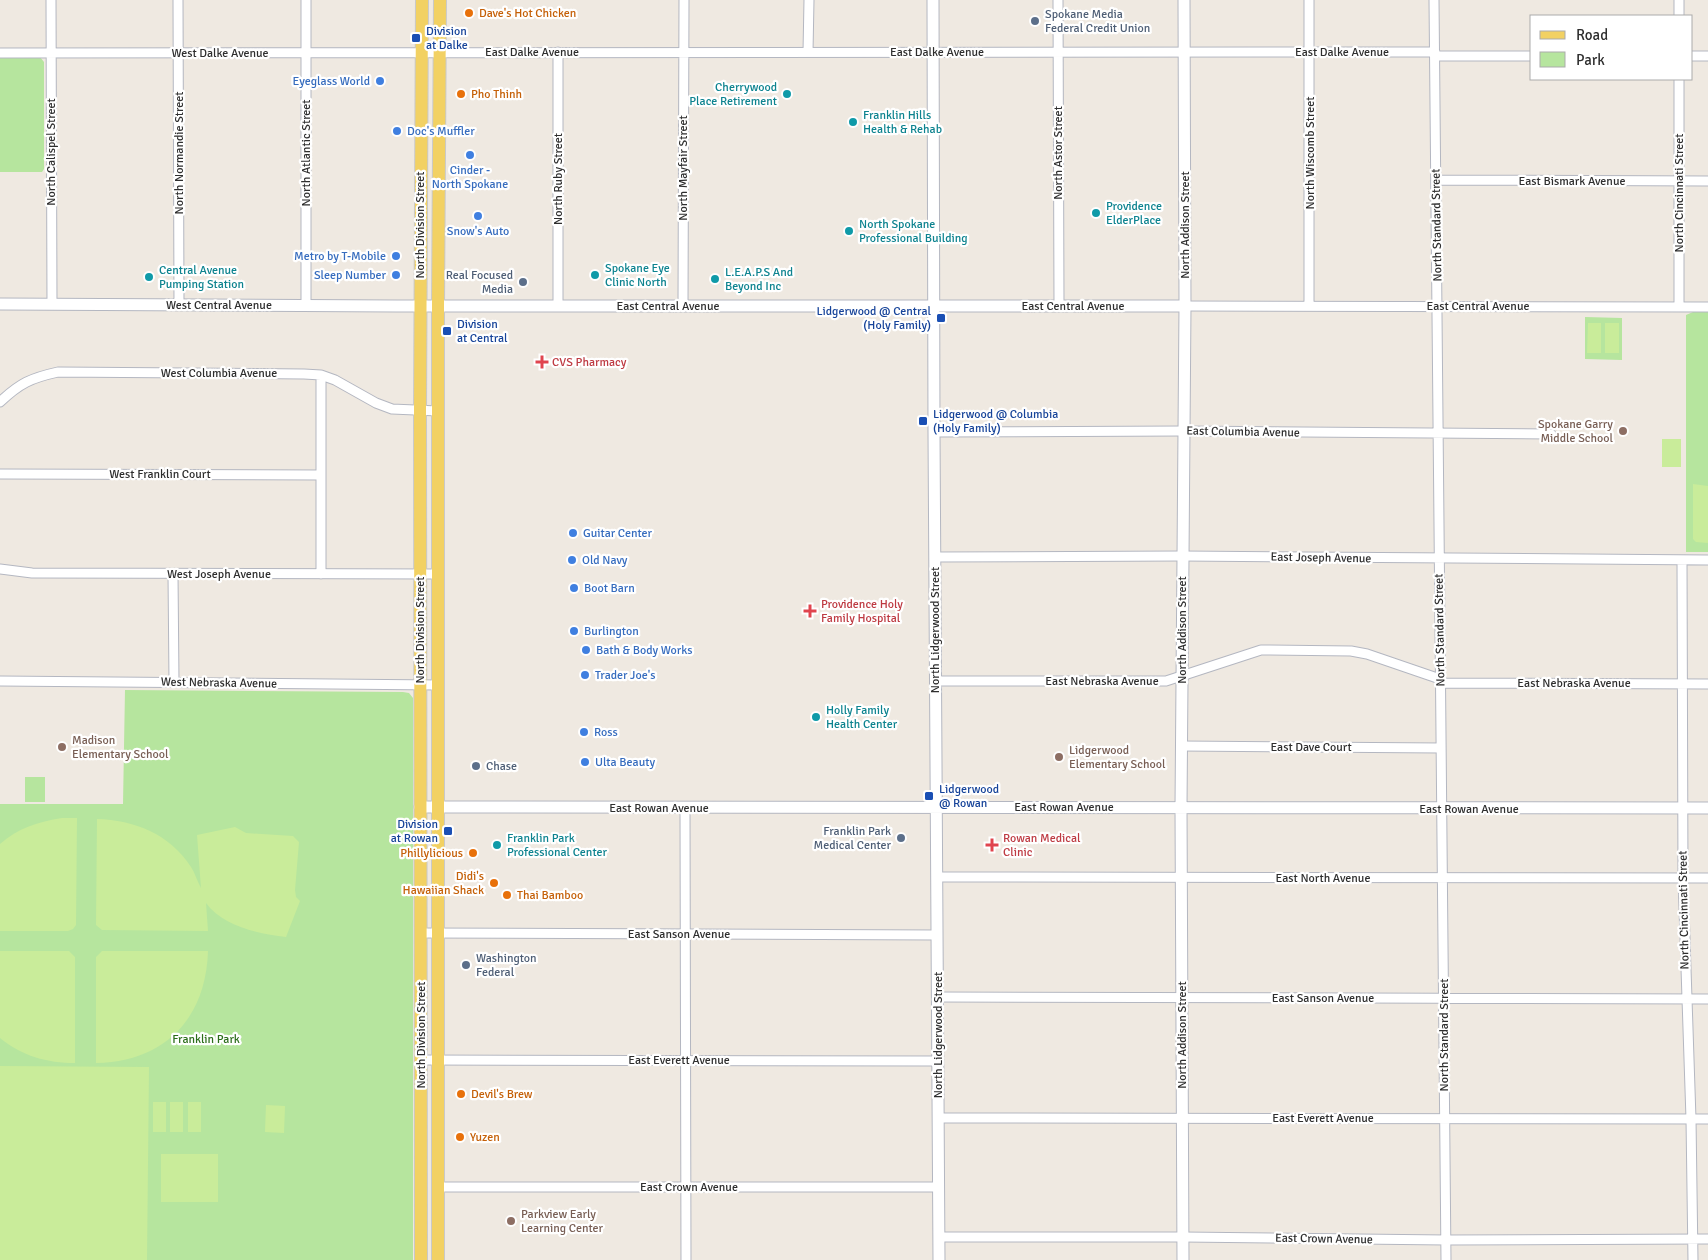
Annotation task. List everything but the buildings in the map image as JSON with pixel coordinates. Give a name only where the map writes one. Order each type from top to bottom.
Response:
[{"type":"main road","name":"North Division Street","points":[[421,1260],[420,306],[422,0]]},
{"type":"main road","name":"North Division Street","points":[[438,1260],[438,306],[440,0]]},
{"type":"street","name":"North Calispel Street","points":[[51,0],[52,304]]},
{"type":"street","name":"North Normandie Street","points":[[178,0],[179,305]]},
{"type":"street","name":"North Atlantic Street","points":[[306,0],[306,306]]},
{"type":"street","name":"North Mayfair Street","points":[[683,306],[684,0]]},
{"type":"street","points":[[808,52],[809,0]]},
{"type":"street","name":"North Lidgerwood Street","points":[[933,0],[939,1260]]},
{"type":"street","name":"North Astor Street","points":[[1058,0],[1059,306]]},
{"type":"street","name":"North Addison Street","points":[[1183,1260],[1180,807],[1185,306],[1184,0]]},
{"type":"street","name":"North Wiscomb Street","points":[[1309,306],[1310,0]]},
{"type":"street","name":"North Standard Street","points":[[1434,0],[1446,1260]]},
{"type":"street","points":[[1679,0],[1679,15]]},
{"type":"street","name":"West Dalke Avenue","points":[[0,53],[439,52]]},
{"type":"street","name":"East Dalke Avenue","points":[[439,52],[1310,52],[1530,56]]},
{"type":"street","name":"North Ruby Street","points":[[558,52],[558,306]]},
{"type":"street","points":[[1693,56],[1708,56]]},
{"type":"street","name":"North Cincinnati Street","points":[[1679,80],[1679,306]]},
{"type":"street","name":"East Bismark Avenue","points":[[1436,180],[1708,181]]},
{"type":"street","name":"West Central Avenue","points":[[0,304],[438,306]]},
{"type":"street","name":"East Central Avenue","points":[[438,306],[1708,307]]},
{"type":"street","name":"West Columbia Avenue","points":[[0,402],[15,388],[35,377],[58,372],[304,374],[321,376],[342,383],[384,407],[401,411],[438,411]]},
{"type":"street","points":[[321,376],[321,574]]},
{"type":"street","name":"East Columbia Avenue","points":[[934,432],[1183,431],[1552,434]]},
{"type":"street","name":"West Franklin Court","points":[[0,474],[321,475]]},
{"type":"street","name":"East Joseph Avenue","points":[[935,557],[1182,556],[1708,560]]},
{"type":"street","name":"North Cincinnati Street","points":[[1682,560],[1682,878],[1691,1119],[1693,1260]]},
{"type":"street","name":"West Joseph Avenue","points":[[0,569],[32,573],[438,574]]},
{"type":"street","points":[[174,574],[174,682]]},
{"type":"street","name":"East Nebraska Avenue","points":[[935,681],[1166,681],[1261,650],[1351,651],[1368,654],[1440,681],[1708,684]]},
{"type":"street","name":"West Nebraska Avenue","points":[[0,681],[438,685]]},
{"type":"street","name":"East Dave Court","points":[[1181,746],[1441,748]]},
{"type":"street","name":"East Rowan Avenue","points":[[420,807],[1708,808]]},
{"type":"street","points":[[686,808],[686,1260]]},
{"type":"street","name":"East North Avenue","points":[[937,876],[1442,879],[1708,878]]},
{"type":"street","name":"East Sanson Avenue","points":[[421,933],[937,935]]},
{"type":"street","name":"East Sanson Avenue","points":[[937,997],[1708,999]]},
{"type":"street","name":"East Everett Avenue","points":[[420,1060],[938,1061]]},
{"type":"street","name":"East Everett Avenue","points":[[938,1118],[1708,1119]]},
{"type":"street","name":"East Crown Avenue","points":[[438,1187],[939,1187]]},
{"type":"street","name":"East Crown Avenue","points":[[939,1238],[1708,1239]]},
{"type":"green space","points":[[0,57],[40,57],[44,62],[44,169],[42,172],[0,172]]},
{"type":"green space","points":[[1693,312],[1708,312],[1708,552],[1686,552],[1686,315]]},
{"type":"green space","points":[[1585,317],[1622,318],[1622,360],[1585,359]]},
{"type":"green space","points":[[1588,323],[1601,323],[1601,353],[1587,353]]},
{"type":"green space","points":[[1605,323],[1619,323],[1619,353],[1605,353]]},
{"type":"green space","points":[[1662,439],[1681,439],[1681,467],[1662,467]]},
{"type":"green space","points":[[1693,484],[1708,486],[1708,543],[1696,542],[1693,539]]},
{"type":"green space","name":"Franklin Park","points":[[125,690],[403,692],[409,693],[413,698],[413,1260],[0,1260],[0,804],[123,804]]},
{"type":"green space","points":[[25,777],[45,777],[45,802],[25,802]]},
{"type":"green space","points":[[62,818],[77,818],[76,925],[68,931],[0,931],[0,844],[29,826]]},
{"type":"green space","points":[[97,819],[124,822],[150,831],[162,838],[182,856],[192,869],[201,888],[197,835],[235,827],[246,833],[293,836],[299,842],[295,890],[296,897],[300,901],[286,937],[242,928],[222,918],[206,903],[208,931],[102,930],[96,925]]},
{"type":"green space","points":[[0,951],[69,951],[75,957],[75,1063],[55,1062],[26,1054],[0,1038]]},
{"type":"green space","points":[[102,951],[208,951],[205,975],[199,997],[190,1016],[177,1032],[161,1045],[142,1055],[120,1061],[96,1063],[96,957]]},
{"type":"green space","points":[[0,1066],[149,1067],[147,1260],[0,1260]]},
{"type":"green space","points":[[153,1102],[166,1102],[166,1132],[153,1132]]},
{"type":"green space","points":[[170,1102],[183,1102],[183,1132],[170,1132]]},
{"type":"green space","points":[[188,1102],[201,1102],[201,1132],[188,1132]]},
{"type":"green space","points":[[266,1105],[285,1106],[284,1133],[265,1132]]},
{"type":"green space","points":[[161,1154],[218,1154],[218,1202],[161,1202]]},
{"type":"place","name":"Dave's Hot Chicken","points":[[469,13]]},
{"type":"place","name":"Spokane Media Federal Credit Union","points":[[1035,21]]},
{"type":"place","name":"Division at Dalke","points":[[416,38]]},
{"type":"place","name":"Eyeglass World","points":[[380,81]]},
{"type":"place","name":"Pho Thinh","points":[[461,94]]},
{"type":"place","name":"Cherrywood Place Retirement","points":[[787,94]]},
{"type":"place","name":"Franklin Hills Health & Rehab","points":[[853,122]]},
{"type":"place","name":"Doc's Muffler","points":[[397,131]]},
{"type":"place","name":"Cinder - North Spokane","points":[[470,155]]},
{"type":"place","name":"Providence ElderPlace","points":[[1096,213]]},
{"type":"place","name":"Snow's Auto","points":[[478,216]]},
{"type":"place","name":"North Spokane Professional Building","points":[[849,231]]},
{"type":"place","name":"Metro by T-Mobile","points":[[396,256]]},
{"type":"place","name":"Sleep Number","points":[[396,275]]},
{"type":"place","name":"Spokane Eye Clinic North","points":[[595,275]]},
{"type":"place","name":"Central Avenue Pumping Station","points":[[149,277]]},
{"type":"place","name":"L.E.A.P.S And Beyond Inc","points":[[715,279]]},
{"type":"place","name":"Real Focused Media","points":[[523,282]]},
{"type":"place","name":"Lidgerwood @ Central (Holy Family)","points":[[941,318]]},
{"type":"place","name":"Division at Central","points":[[447,331]]},
{"type":"place","name":"CVS Pharmacy","points":[[542,362]]},
{"type":"place","name":"Lidgerwood @ Columbia (Holy Family)","points":[[923,421]]},
{"type":"place","name":"Spokane Garry Middle School","points":[[1623,431]]},
{"type":"place","name":"Guitar Center","points":[[573,533]]},
{"type":"place","name":"Old Navy","points":[[572,560]]},
{"type":"place","name":"Boot Barn","points":[[574,588]]},
{"type":"place","name":"Providence Holy Family Hospital","points":[[810,611]]},
{"type":"place","name":"Burlington","points":[[574,631]]},
{"type":"place","name":"Bath & Body Works","points":[[586,650]]},
{"type":"place","name":"Trader Joe's","points":[[585,675]]},
{"type":"place","name":"Holly Family Health Center","points":[[816,717]]},
{"type":"place","name":"Ross","points":[[584,732]]},
{"type":"place","name":"Madison Elementary School","points":[[62,747]]},
{"type":"place","name":"Lidgerwood Elementary School","points":[[1059,757]]},
{"type":"place","name":"Ulta Beauty","points":[[585,762]]},
{"type":"place","name":"Chase","points":[[476,766]]},
{"type":"place","name":"Lidgerwood @ Rowan","points":[[929,796]]},
{"type":"place","name":"Division at Rowan","points":[[448,831]]},
{"type":"place","name":"Franklin Park Medical Center","points":[[901,838]]},
{"type":"place","name":"Franklin Park Professional Center","points":[[497,845]]},
{"type":"place","name":"Rowan Medical Clinic","points":[[992,845]]},
{"type":"place","name":"Phillylicious","points":[[473,853]]},
{"type":"place","name":"Didi's Hawaiian Shack","points":[[494,883]]},
{"type":"place","name":"Thai Bamboo","points":[[507,895]]},
{"type":"place","name":"Washington Federal","points":[[466,965]]},
{"type":"place","name":"Devil's Brew","points":[[461,1094]]},
{"type":"place","name":"Yuzen","points":[[460,1137]]},
{"type":"place","name":"Parkview Early Learning Center","points":[[511,1221]]}]
